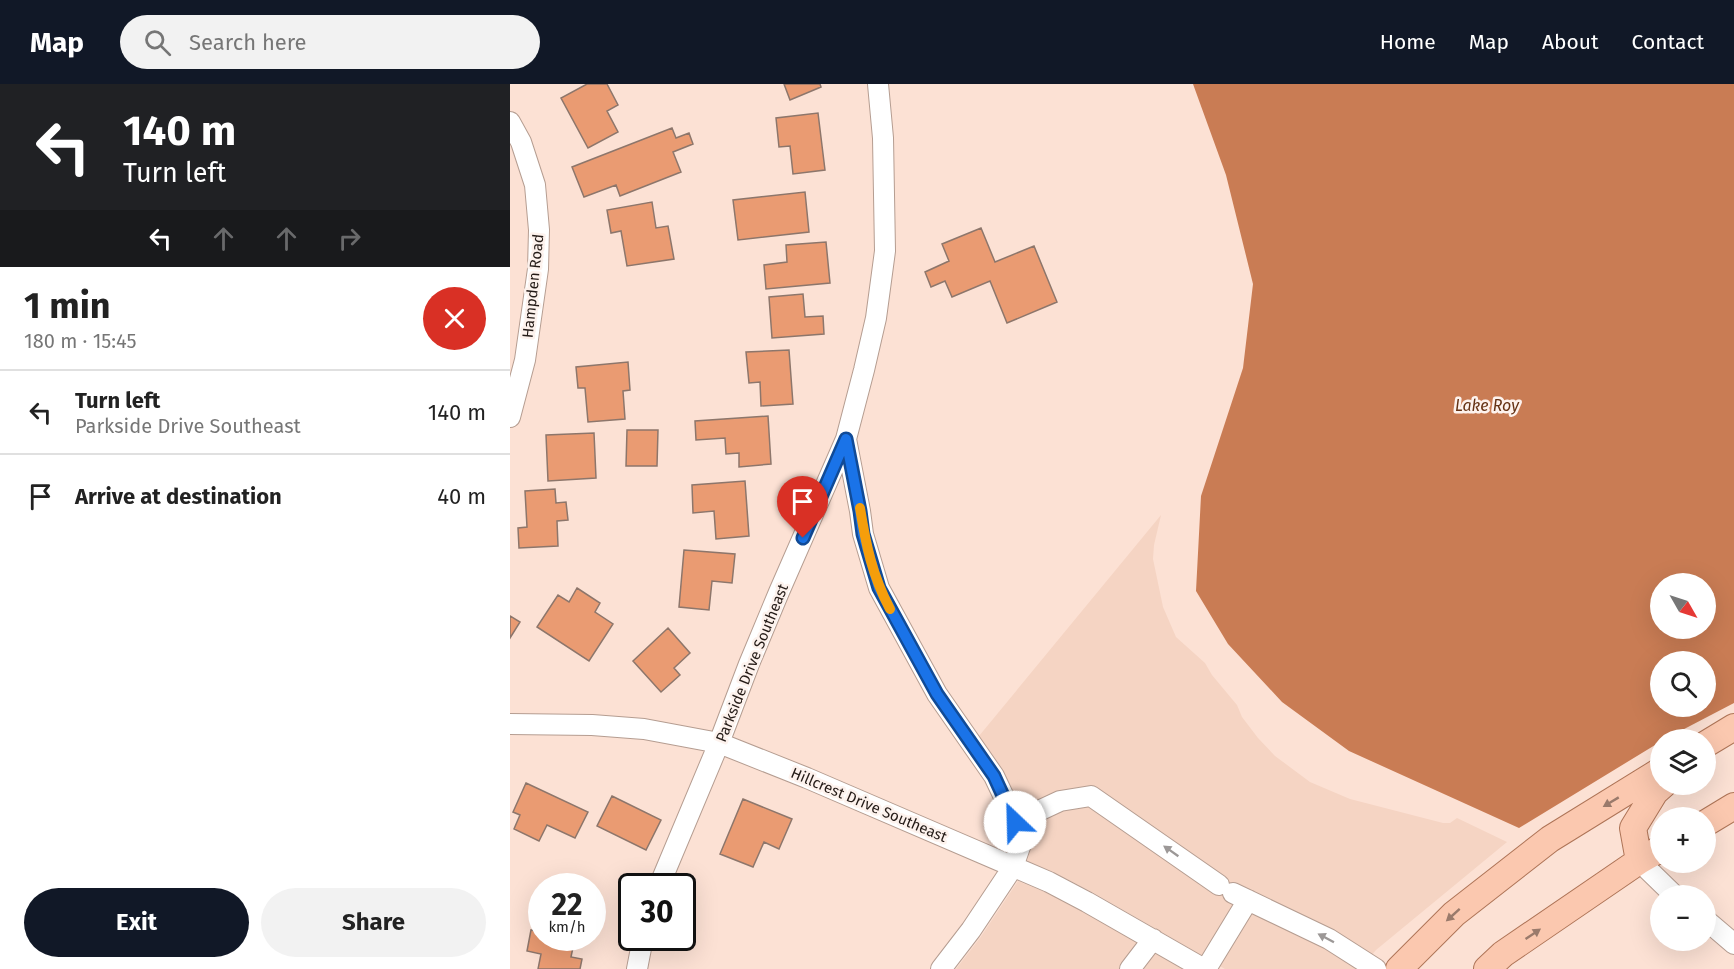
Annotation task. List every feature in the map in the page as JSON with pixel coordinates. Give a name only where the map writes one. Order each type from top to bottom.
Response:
[{"type":"main road","points":[[1400,969],[1454,914],[1550,839],[1650,777]]},
{"type":"main road","points":[[1486,969],[1503,954],[1650,855],[1633,828],[1653,795]]},
{"type":"main road","points":[[1716,817],[1734,806]]},
{"type":"street","name":"Parkside Drive Southeast","points":[[664,873],[719,743],[778,592],[846,439],[876,318],[885,251],[883,138],[878,84]]},
{"type":"street","name":"Hampden Road","points":[[510,122],[521,142],[535,185],[539,230],[538,269],[525,360],[510,417]]},
{"type":"street","points":[[846,439],[863,534],[879,588],[937,694],[994,776],[1015,822],[1021,844],[1013,867],[971,930],[941,969]]},
{"type":"street","name":"Hillcrest Drive Southeast","points":[[510,724],[592,725],[644,729],[719,743],[807,778],[1049,882],[1205,969]]},
{"type":"street","points":[[1015,822],[1060,801],[1091,796],[1233,893],[1329,939],[1376,969]]},
{"type":"street","points":[[1205,969],[1233,893]]},
{"type":"street","points":[[1716,929],[1734,944]]},
{"type":"street","points":[[1130,969],[1153,939]]},
{"type":"street","points":[[637,969],[640,951]]},
{"type":"shaded area","points":[[1161,515],[1153,559],[1163,607],[1176,637],[1205,663],[1237,705],[1242,717],[1275,756],[1310,782],[1350,799],[1443,823],[1450,823],[1457,818],[1507,842],[1376,950],[1360,969],[1225,969],[1092,892],[1053,872],[1027,862],[1032,843],[1023,812],[1003,771],[979,736]]},
{"type":"shaded area","points":[[1018,881],[1083,911],[1183,969],[956,969]]},
{"type":"water","name":"Lake Roy","points":[[1193,84],[1734,84],[1734,703],[1716,712],[1716,651],[1650,651],[1650,717],[1707,717],[1684,729],[1650,729],[1650,748],[1519,828],[1349,751],[1282,702],[1228,644],[1196,591],[1201,496],[1243,368],[1253,284],[1226,175]]},
{"type":"building","points":[[587,84],[607,84],[618,105],[607,111],[618,132],[588,148],[561,98]]},
{"type":"building","points":[[784,84],[820,84],[821,87],[790,100]]},
{"type":"building","points":[[818,113],[825,170],[793,174],[790,146],[779,147],[776,118]]},
{"type":"building","points":[[672,128],[676,138],[689,133],[693,144],[673,152],[681,172],[620,196],[616,185],[584,197],[572,167]]},
{"type":"building","points":[[805,192],[809,232],[738,240],[733,200]]},
{"type":"building","points":[[652,202],[656,228],[668,226],[674,259],[627,266],[621,231],[611,233],[607,210]]},
{"type":"building","points":[[981,228],[995,262],[1034,246],[1057,302],[1007,323],[990,281],[952,297],[945,281],[931,287],[925,272],[949,261],[942,244]]},
{"type":"building","points":[[826,242],[830,283],[766,289],[764,265],[787,262],[786,245]]},
{"type":"building","points":[[803,294],[805,317],[823,316],[824,334],[772,338],[769,297]]},
{"type":"building","points":[[789,350],[793,404],[761,406],[760,382],[749,383],[746,352]]},
{"type":"building","points":[[628,362],[630,390],[623,391],[625,419],[588,422],[585,388],[578,388],[576,367]]},
{"type":"building","points":[[768,416],[771,464],[739,467],[739,453],[726,454],[725,438],[696,440],[695,421]]},
{"type":"building","points":[[627,430],[658,430],[657,466],[626,466]]},
{"type":"building","points":[[594,433],[596,478],[548,481],[546,435]]},
{"type":"building","points":[[745,481],[749,536],[716,539],[714,511],[693,513],[692,485]]},
{"type":"building","points":[[555,489],[556,503],[566,502],[568,520],[557,521],[558,546],[519,548],[518,528],[527,527],[525,491]]},
{"type":"building","points":[[684,550],[735,554],[732,583],[712,581],[709,610],[679,607]]},
{"type":"building","points":[[577,588],[600,603],[595,612],[613,624],[589,661],[537,627],[558,595],[569,602]]},
{"type":"building","points":[[510,616],[520,622],[510,638]]},
{"type":"building","points":[[668,628],[690,653],[674,668],[680,675],[661,692],[633,661]]},
{"type":"building","points":[[526,783],[588,812],[575,838],[547,825],[539,841],[514,829],[520,815],[513,812]]},
{"type":"building","points":[[612,796],[661,820],[646,850],[597,826]]},
{"type":"building","points":[[743,799],[792,819],[779,849],[764,842],[753,867],[720,854]]},
{"type":"building","points":[[528,946],[528,951],[572,951],[571,957],[582,959],[580,969],[538,969],[541,954],[527,951]]},
{"type":"slow traffic","points":[[860,508],[867,553],[879,588],[890,609]]},
{"type":"route","points":[[803,538],[846,439],[867,553],[879,588],[937,694],[994,776],[1015,822]]}]
